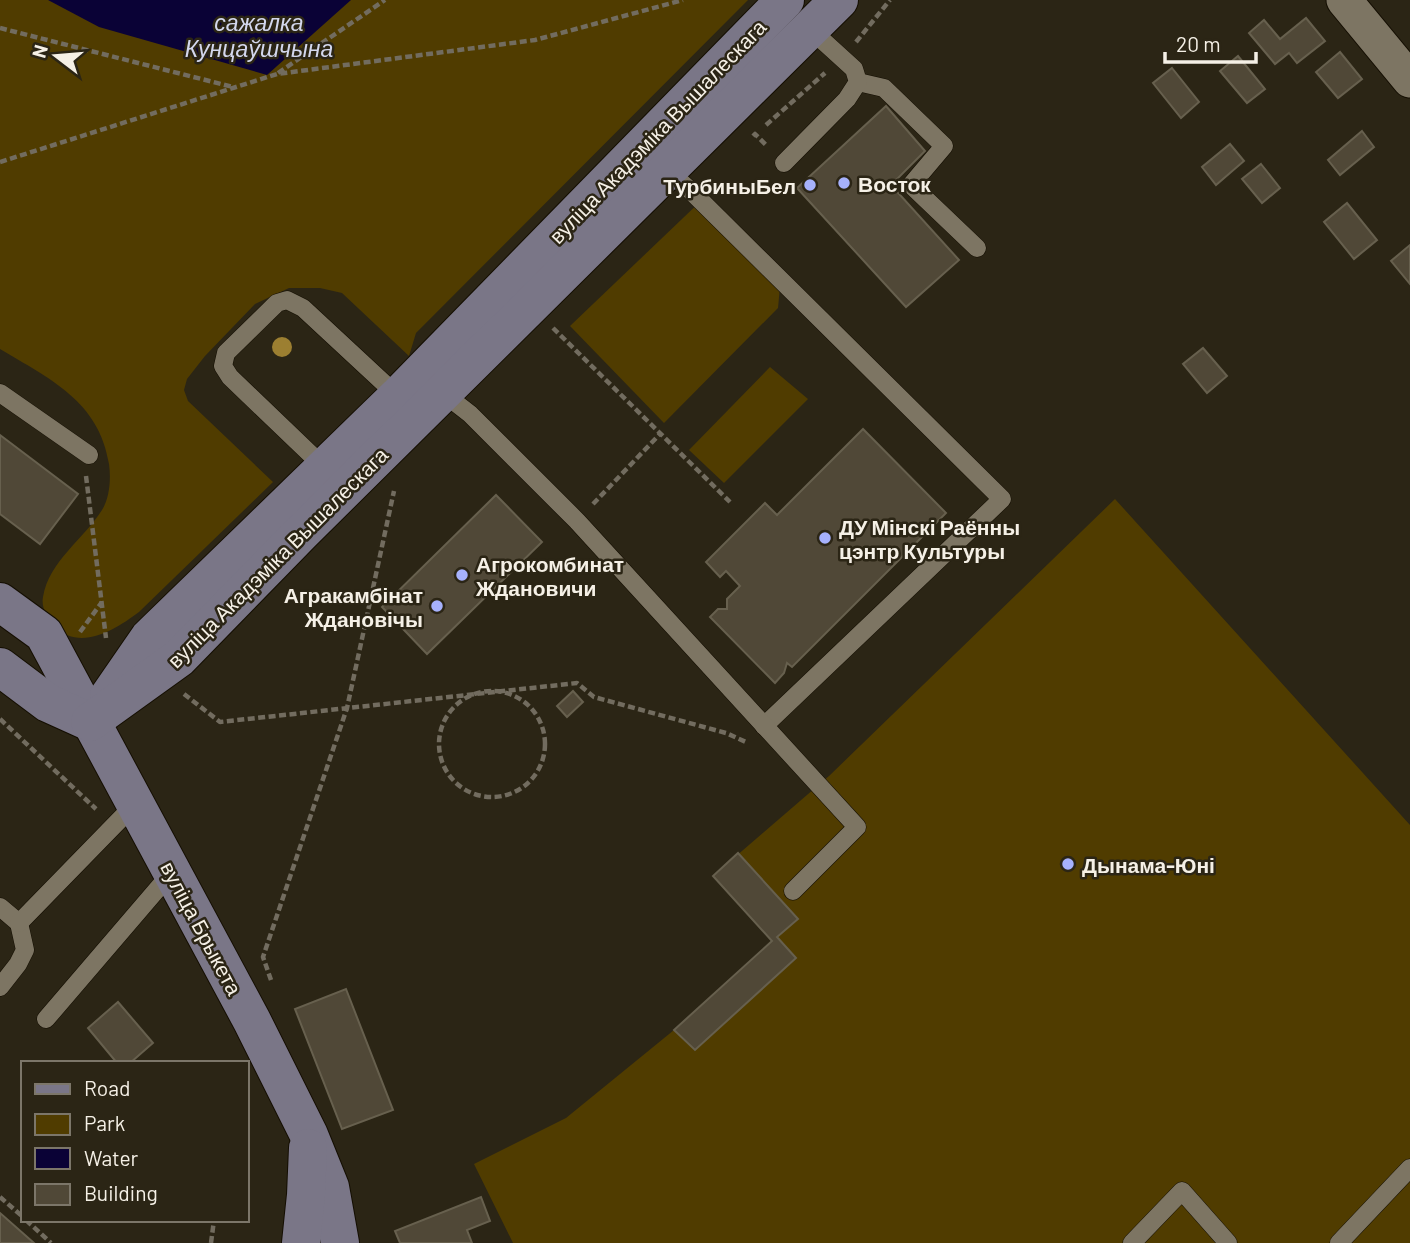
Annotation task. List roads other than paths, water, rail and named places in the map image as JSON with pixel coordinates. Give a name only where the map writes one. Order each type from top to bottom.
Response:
[{"type":"street","name":"вуліца Акадэміка Вышалескага","points":[[420,401],[785,0]]},
{"type":"street","name":"вуліца Акадэміка Вышалескага","points":[[90,722],[179,658],[334,477],[420,401],[667,170],[839,0]]},
{"type":"street","points":[[1344,0],[1410,80]]},
{"type":"street","name":"вуліца Брыкета","points":[[0,602],[44,634],[252,1021],[309,1135],[330,1187],[340,1243]]},
{"type":"street","points":[[0,667],[48,703],[90,722]]},
{"type":"street","name":"вуліца Брыкета","points":[[301,1243],[309,1135]]},
{"type":"lane","points":[[810,29],[854,69],[858,82]]},
{"type":"lane","points":[[783,163],[847,99],[858,82]]},
{"type":"lane","points":[[858,82],[884,88],[944,146],[911,185],[977,248]]},
{"type":"lane","points":[[667,170],[1002,499],[764,726]]},
{"type":"lane","points":[[334,477],[230,377],[223,366],[226,353],[277,303],[286,300],[303,308],[420,401],[470,414],[577,521],[857,827],[793,891]]},
{"type":"lane","points":[[0,393],[87,462]]},
{"type":"lane","points":[[19,923],[135,804]]},
{"type":"lane","points":[[46,1019],[172,872]]},
{"type":"lane","points":[[0,907],[19,923],[25,950],[0,987]]},
{"type":"lane","points":[[1339,1243],[1410,1168]]},
{"type":"lane","points":[[1132,1243],[1182,1191],[1228,1243]]},
{"type":"water","name":"сажалка Кунцаўшчына","points":[[48,0],[351,0],[267,75],[99,27]]},
{"type":"place","name":"Восток","points":[[844,183]]},
{"type":"place","name":"ТурбиныБел","points":[[810,185]]},
{"type":"place","name":"ДУ Мінскі Раённы цэнтр Культуры","points":[[825,538]]},
{"type":"place","name":"Агрокомбинат Ждановичи","points":[[462,575]]},
{"type":"place","name":"Агракамбінат Ждановічы","points":[[437,606]]},
{"type":"place","name":"Дынама-Юні","points":[[1068,864]]}]
